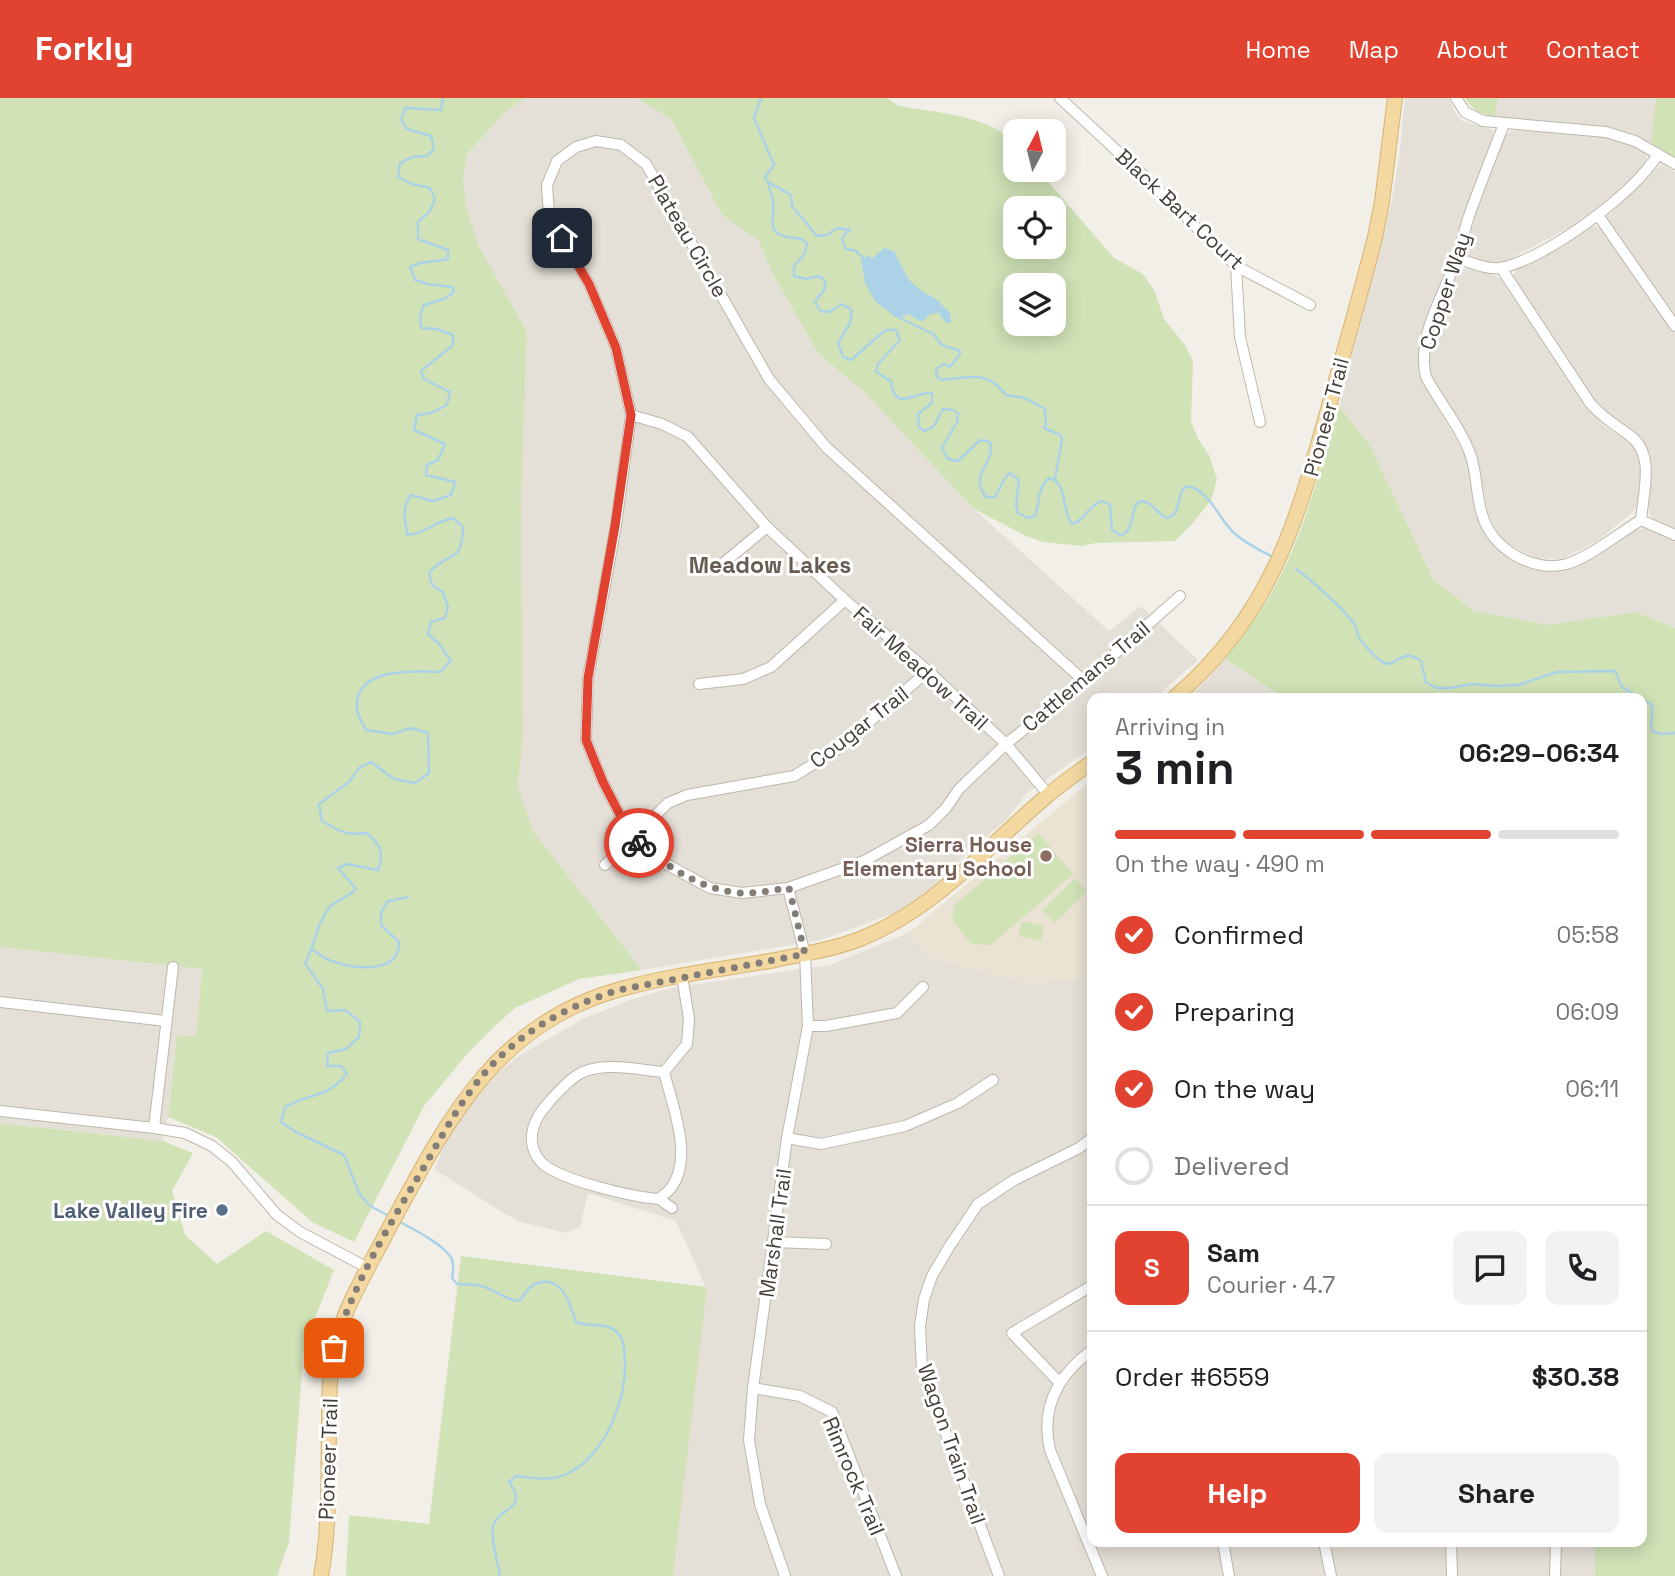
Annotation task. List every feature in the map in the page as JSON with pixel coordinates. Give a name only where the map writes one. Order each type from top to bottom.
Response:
[{"type":"main road","name":"Pioneer Trail","points":[[1180,693],[1207,668],[1250,613],[1274,573],[1295,523],[1313,467],[1375,237],[1395,98]]},
{"type":"main road","name":"Pioneer Trail","points":[[321,1576],[327,1512],[332,1366],[342,1322],[403,1202],[480,1078],[511,1046],[557,1016],[599,996],[640,984],[805,954],[860,939],[917,909],[979,859],[1048,794],[1087,766]]},
{"type":"street","name":"Black Bart Court","points":[[1060,98],[1236,265],[1310,305]]},
{"type":"street","points":[[1456,98],[1465,112],[1475,118],[1504,124],[1606,132],[1635,141],[1675,164]]},
{"type":"street","name":"Copper Way","points":[[1504,124],[1427,334],[1423,364],[1426,377],[1470,454],[1482,514],[1489,531],[1509,552],[1536,563],[1552,566],[1568,564],[1641,520]]},
{"type":"street","name":"Plateau Circle","points":[[632,838],[603,782],[586,740],[588,678],[615,526],[631,415],[616,348],[589,284],[549,215],[547,185],[557,161],[576,147],[596,141],[621,145],[646,164],[769,379],[826,447],[1084,681]]},
{"type":"street","points":[[1457,258],[1501,268],[1545,249],[1598,215],[1633,186],[1658,154]]},
{"type":"street","points":[[1598,215],[1675,326]]},
{"type":"street","points":[[1236,265],[1240,337],[1260,422]]},
{"type":"street","points":[[1501,268],[1590,403],[1603,419],[1631,436],[1640,445],[1646,470],[1641,520],[1675,536]]},
{"type":"street","name":"Fair Meadow Trail","points":[[631,415],[662,424],[688,437],[766,527],[845,600],[929,671],[1006,744],[1048,794]]},
{"type":"street","points":[[721,565],[766,527]]},
{"type":"street","name":"Cattlemans Trail","points":[[632,838],[659,860],[710,888],[742,893],[789,888],[864,861],[929,825],[946,808],[959,789],[1006,744],[1084,681],[1180,596]]},
{"type":"street","points":[[699,684],[743,679],[771,667],[845,600]]},
{"type":"street","name":"Cougar Trail","points":[[605,865],[668,803],[687,795],[794,776],[838,749],[929,671]]},
{"type":"street","name":"Marshall Trail","points":[[785,1576],[760,1504],[749,1440],[753,1388],[787,1138],[808,1026],[805,954],[789,888]]},
{"type":"street","points":[[155,1128],[173,967]]},
{"type":"street","points":[[664,1072],[687,1044],[689,1019],[682,976]]},
{"type":"street","points":[[808,1026],[826,1027],[897,1013],[923,988]]},
{"type":"street","points":[[0,1002],[166,1021]]},
{"type":"street","points":[[664,1072],[604,1067],[581,1072],[550,1101],[536,1118],[531,1132],[532,1146],[541,1162],[556,1172],[636,1197],[659,1199],[672,1209]]},
{"type":"street","points":[[659,1199],[671,1188],[680,1170],[682,1150],[664,1072]]},
{"type":"street","points":[[787,1138],[821,1144],[905,1126],[958,1103],[993,1080]]},
{"type":"street","points":[[0,1111],[185,1133],[212,1146],[232,1162],[276,1215],[300,1232],[368,1268]]},
{"type":"street","name":"Wagon Train Trail","points":[[999,1576],[922,1370],[920,1326],[924,1299],[932,1276],[978,1204],[1014,1180],[1087,1142]]},
{"type":"street","points":[[774,1242],[826,1244]]},
{"type":"street","points":[[1059,1381],[1012,1333],[1087,1289]]},
{"type":"street","points":[[1087,1354],[1059,1381],[1048,1415],[1046,1432],[1050,1450],[1087,1540]]},
{"type":"street","name":"Rimrock Trail","points":[[753,1388],[800,1396],[832,1412],[896,1576]]},
{"type":"street","points":[[1090,1547],[1102,1576]]},
{"type":"street","points":[[1224,1547],[1229,1576]]},
{"type":"street","points":[[1325,1547],[1331,1576]]},
{"type":"street","points":[[1451,1547],[1452,1576]]},
{"type":"street","points":[[1555,1576],[1556,1547]]},
{"type":"shaded area","points":[[525,98],[637,98],[671,119],[722,215],[758,240],[773,274],[818,353],[865,393],[974,509],[1109,631],[1141,606],[1198,660],[1160,693],[1087,693],[1087,751],[1026,794],[1006,820],[967,853],[940,882],[897,912],[821,940],[642,970],[533,831],[518,786],[523,736],[521,507],[527,332],[479,246],[466,206],[463,177],[467,156],[505,112]]},
{"type":"shaded area","points":[[1405,98],[1449,98],[1462,121],[1493,130],[1494,136],[1422,336],[1418,357],[1419,375],[1467,458],[1477,518],[1487,539],[1508,556],[1534,568],[1557,571],[1576,567],[1595,557],[1632,531],[1644,528],[1675,540],[1675,628],[1636,612],[1548,626],[1474,611],[1433,579],[1370,445],[1339,406],[1392,200]]},
{"type":"shaded area","points":[[1498,98],[1656,98],[1651,143],[1631,133],[1606,126],[1495,118]]},
{"type":"shaded area","points":[[1514,130],[1606,136],[1643,151],[1647,156],[1646,164],[1637,177],[1574,225],[1504,262],[1487,262],[1470,257],[1467,253],[1473,218],[1501,143],[1506,135]]},
{"type":"shaded area","points":[[1661,165],[1675,172],[1675,318],[1606,218]]},
{"type":"shaded area","points":[[1593,226],[1600,228],[1675,334],[1675,530],[1650,515],[1648,507],[1651,464],[1647,449],[1639,437],[1596,403],[1515,283],[1513,275],[1519,266]]},
{"type":"shaded area","points":[[1467,267],[1491,273],[1501,279],[1592,413],[1604,426],[1633,445],[1638,457],[1641,470],[1638,504],[1633,512],[1597,541],[1562,559],[1536,558],[1507,543],[1498,534],[1488,513],[1474,448],[1429,372],[1427,358],[1433,331],[1457,273]]},
{"type":"shaded area","points":[[1225,659],[1276,693],[1194,693]]},
{"type":"shaded area","name":"Sierra House Elementary School","points":[[1087,784],[1087,978],[1025,983],[928,957],[908,933]]},
{"type":"shaded area","points":[[908,933],[928,957],[1025,983],[1087,978],[1087,1547],[1595,1547],[1595,1576],[673,1576],[706,1288],[676,1221],[588,1193],[580,1227],[566,1233],[521,1222],[434,1169],[449,1136],[476,1098],[500,1071],[520,1055],[585,1018],[670,988],[830,965]]},
{"type":"shaded area","points":[[0,947],[202,969],[196,1036],[177,1035],[163,1141],[0,1123]]},
{"type":"green space","points":[[0,98],[525,98],[505,112],[467,155],[463,177],[466,206],[479,246],[527,332],[521,507],[523,736],[518,786],[533,831],[642,970],[579,979],[515,1008],[497,1024],[467,1054],[424,1106],[354,1242],[312,1222],[216,1137],[168,1117],[177,1035],[196,1036],[202,969],[0,947]]},
{"type":"green space","points":[[637,98],[887,98],[899,106],[976,120],[1003,133],[1003,182],[1048,182],[1060,196],[1003,196],[1003,259],[1066,259],[1066,202],[1114,258],[1143,274],[1155,292],[1164,319],[1185,345],[1193,361],[1191,421],[1198,439],[1209,455],[1217,479],[1211,500],[1175,541],[1096,543],[1082,546],[1043,542],[974,509],[865,393],[818,353],[773,274],[758,240],[722,215],[671,119]]},
{"type":"green space","points":[[1465,98],[1498,98],[1495,118],[1478,111]]},
{"type":"green space","points":[[1656,98],[1675,98],[1675,158],[1651,143]]},
{"type":"green space","points":[[1339,406],[1370,445],[1433,579],[1474,611],[1548,625],[1636,612],[1675,628],[1675,1576],[1595,1576],[1595,1547],[1647,1547],[1647,693],[1276,693],[1225,659],[1273,590],[1306,516]]},
{"type":"green space","points":[[1038,833],[1073,874],[991,945],[971,944],[952,919],[955,905]]},
{"type":"green space","points":[[1075,878],[1087,891],[1055,923],[1042,911]]},
{"type":"green space","points":[[1022,921],[1044,926],[1041,941],[1018,936]]},
{"type":"green space","points":[[0,1123],[163,1141],[193,1153],[172,1191],[185,1235],[217,1264],[266,1231],[334,1270],[304,1345],[289,1542],[277,1576],[0,1576]]},
{"type":"green space","points":[[461,1256],[707,1287],[673,1576],[346,1576],[349,1515],[429,1524]]},
{"type":"water","points":[[884,248],[894,251],[909,280],[935,298],[950,313],[951,323],[946,323],[939,313],[930,314],[922,322],[908,314],[895,317],[875,301],[865,283],[861,260],[869,255],[872,259]]},
{"type":"waterway","points":[[391,1217],[370,1206],[359,1193],[344,1155],[281,1122],[285,1107],[325,1091],[347,1074],[341,1066],[327,1066],[328,1053],[346,1049],[359,1037],[360,1022],[345,1010],[327,1011],[323,989],[305,963],[325,914],[332,905],[356,889],[338,868],[347,864],[378,870],[381,859],[378,845],[367,833],[343,832],[322,821],[319,804],[349,782],[360,767],[371,762],[394,779],[415,783],[429,773],[428,733],[411,728],[392,734],[366,730],[357,710],[358,696],[364,686],[386,674],[440,672],[451,661],[428,634],[431,622],[445,618],[448,607],[443,592],[432,585],[429,573],[457,553],[463,527],[453,518],[408,535],[405,514],[411,495],[433,501],[451,495],[455,482],[426,475],[427,465],[438,460],[445,444],[414,430],[417,415],[431,413],[447,405],[450,392],[424,379],[421,371],[453,345],[453,335],[437,329],[421,328],[420,316],[424,305],[444,299],[454,292],[452,287],[415,280],[410,267],[448,259],[448,250],[418,239],[418,222],[430,211],[435,199],[430,188],[398,177],[400,163],[413,157],[427,156],[434,149],[431,136],[407,129],[401,120],[405,108],[441,110],[443,98]]},
{"type":"waterway","points":[[761,98],[754,118],[774,165],[765,177],[768,182],[791,195],[792,206],[817,236],[827,235],[837,228],[850,230],[842,240],[846,249],[856,251],[863,258]]},
{"type":"waterway","points":[[768,182],[775,230],[781,235],[801,239],[807,244],[804,255],[794,266],[794,276],[806,279],[819,276],[825,281],[825,289],[815,301],[820,311],[829,312],[842,304],[852,310],[850,323],[838,343],[843,357],[851,360],[882,333],[896,330],[900,340],[878,364],[876,372],[891,381],[896,397],[901,399],[932,393],[932,403],[918,414],[919,427],[924,431],[934,425],[943,409],[958,413],[957,422],[942,448],[948,459],[958,461],[980,440],[990,442],[991,450],[980,481],[986,497],[995,497],[1010,473],[1019,480],[1016,505],[1018,513],[1028,518],[1035,516],[1041,491],[1049,478],[1059,485],[1072,524],[1102,501],[1110,505],[1112,530],[1120,535],[1129,527],[1137,503],[1148,503],[1166,518],[1177,510],[1185,487],[1192,487],[1205,496],[1237,536],[1271,556]]},
{"type":"waterway","points":[[900,318],[933,334],[942,345],[960,351],[950,367],[944,364],[936,369],[937,377],[941,380],[984,378],[1006,395],[1025,398],[1045,409],[1044,428],[1060,435],[1062,439],[1055,479]]},
{"type":"waterway","points":[[1296,569],[1345,613],[1356,627],[1362,642],[1377,658],[1389,664],[1407,656],[1421,661],[1426,682],[1436,688],[1471,684],[1518,685],[1557,672],[1615,671],[1622,687],[1632,693]]},
{"type":"waterway","points":[[1647,702],[1652,705],[1652,731],[1661,734],[1675,733]]},
{"type":"waterway","points":[[313,950],[341,964],[363,967],[384,965],[397,953],[399,942],[381,925],[381,912],[388,901],[408,897]]},
{"type":"waterway","points":[[400,1222],[444,1249],[452,1260],[452,1278],[457,1284],[481,1286],[519,1301],[535,1284],[552,1283],[563,1292],[576,1322],[613,1329],[623,1342],[625,1362],[622,1394],[611,1425],[593,1453],[563,1476],[543,1479],[516,1476],[509,1482],[516,1498],[511,1507],[496,1520],[492,1531],[500,1576]]},
{"type":"way so far","points":[[334,1348],[345,1314],[403,1202],[464,1100],[480,1078],[511,1046],[557,1016],[599,996],[640,984],[805,954],[789,888],[742,893],[710,888],[659,860],[639,843]]},
{"type":"place","name":"Sierra House Elementary School","points":[[1046,856]]},
{"type":"place","name":"Lake Valley Fire","points":[[222,1210]]},
{"type":"district","name":"Meadow Lakes","points":[[770,565]]},
{"type":"route","points":[[562,238],[589,284],[616,348],[631,415],[615,526],[588,678],[586,740],[603,782],[632,838],[639,843]]}]
